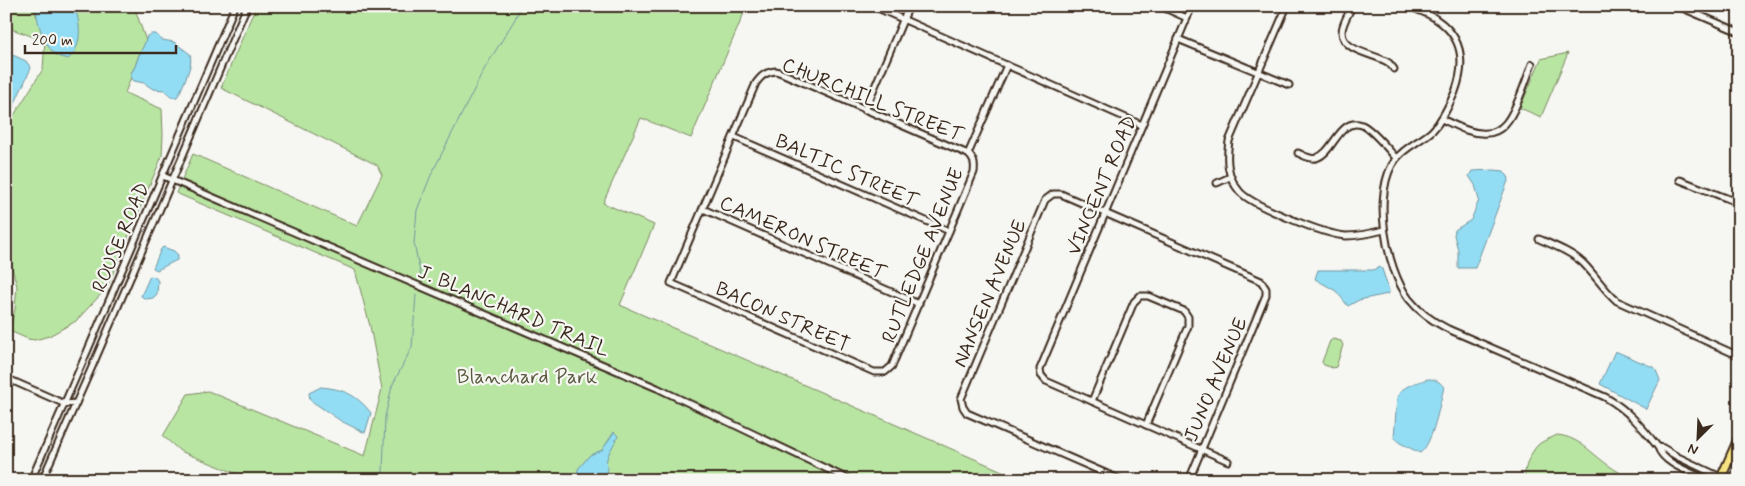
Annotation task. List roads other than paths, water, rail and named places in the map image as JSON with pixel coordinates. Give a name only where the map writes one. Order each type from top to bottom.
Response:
[{"type":"main road","points":[[1723,479],[1739,437]]},
{"type":"street","name":"ROUSE ROAD","points":[[31,480],[235,6]]},
{"type":"street","name":"ROUSE ROAD","points":[[42,480],[246,6]]},
{"type":"street","points":[[872,6],[1142,125]]},
{"type":"street","points":[[865,110],[909,6]]},
{"type":"street","points":[[1160,6],[1187,18]]},
{"type":"street","name":"VINCENT ROAD","points":[[1092,401],[1046,381],[1041,375],[1040,369],[1192,6]]},
{"type":"street","points":[[1287,6],[1229,142],[1227,155],[1230,177],[1240,192],[1253,202],[1316,229],[1346,236],[1384,230]]},
{"type":"street","points":[[1352,6],[1342,33],[1345,42],[1351,47],[1389,63],[1394,70]]},
{"type":"street","points":[[1408,6],[1434,18],[1447,28],[1456,39],[1462,64],[1459,80],[1441,119],[1422,139],[1396,158],[1384,183],[1382,199],[1384,230],[1399,281],[1408,297],[1418,310],[1431,321],[1605,397],[1632,416],[1658,447],[1660,453],[1668,460],[1707,480]]},
{"type":"street","points":[[1678,6],[1739,32]]},
{"type":"street","points":[[1178,39],[1289,85]]},
{"type":"street","points":[[1441,119],[1471,132],[1492,133],[1501,128],[1511,114],[1532,64]]},
{"type":"street","name":"RUTLEDGE AVENUE","points":[[885,372],[892,366],[974,172],[973,158],[968,154],[1007,65]]},
{"type":"street","name":"CHURCHILL STREET","points":[[734,137],[756,83],[768,72],[776,71],[968,154]]},
{"type":"street","points":[[1298,153],[1309,158],[1317,158],[1324,153],[1344,129],[1351,125],[1361,125],[1368,129],[1396,158]]},
{"type":"street","points":[[703,209],[734,137]]},
{"type":"street","name":"BALTIC STREET","points":[[734,137],[949,231]]},
{"type":"street","name":"J. BLANCHARD TRAIL","points":[[163,176],[657,388],[850,480]]},
{"type":"street","points":[[1217,183],[1230,177]]},
{"type":"street","points":[[1680,180],[1739,203]]},
{"type":"street","name":"NANSEN AVENUE","points":[[1105,213],[1061,194],[1053,194],[1045,200],[961,399],[967,414],[1121,480]]},
{"type":"street","name":"BACON STREET","points":[[703,209],[671,283],[874,372],[885,372]]},
{"type":"street","name":"CAMERON STREET","points":[[703,209],[919,304]]},
{"type":"street","name":"JUNO AVENUE","points":[[1105,213],[1261,281],[1266,288],[1266,295],[1189,480]]},
{"type":"street","points":[[1539,239],[1576,257],[1616,301],[1739,356]]},
{"type":"street","points":[[1146,425],[1188,326],[1188,317],[1184,311],[1148,296],[1140,296],[1134,302],[1092,401],[1146,425],[1202,449],[1228,461]]},
{"type":"street","points":[[6,378],[65,404],[76,403]]},
{"type":"street","points":[[1658,447],[1723,479]]},
{"type":"water","points":[[36,6],[74,6],[78,19],[79,34],[76,48],[68,59],[60,57],[50,49],[42,35]]},
{"type":"water","points":[[155,34],[162,40],[174,42],[190,54],[191,62],[189,69],[177,97],[172,97],[164,90],[153,89],[144,83],[134,81],[131,77],[147,36]]},
{"type":"water","points":[[6,52],[26,61],[31,68],[9,116],[6,118]]},
{"type":"water","points":[[1472,171],[1504,171],[1509,178],[1475,268],[1458,268],[1455,230],[1471,220],[1479,200],[1475,185],[1469,176]]},
{"type":"water","points":[[163,247],[174,251],[178,255],[177,260],[157,270],[153,268]]},
{"type":"water","points":[[1379,267],[1382,269],[1389,290],[1388,294],[1359,300],[1348,306],[1336,291],[1315,279],[1318,270],[1373,270]]},
{"type":"water","points":[[150,276],[155,277],[158,281],[157,294],[153,298],[146,299],[141,296]]},
{"type":"water","points":[[1615,351],[1655,368],[1660,380],[1646,409],[1600,384]]},
{"type":"water","points":[[1428,379],[1437,381],[1444,387],[1429,441],[1420,453],[1394,438],[1397,398],[1406,387]]},
{"type":"water","points":[[321,387],[343,391],[355,397],[366,407],[371,413],[365,433],[341,421],[310,400],[309,393]]},
{"type":"water","points":[[614,432],[618,436],[608,457],[606,480],[577,480],[578,469],[590,455],[602,450]]},
{"type":"waterway","points":[[422,282],[414,243],[417,210],[431,175],[485,68],[521,6]]},
{"type":"waterway","points":[[381,480],[385,417],[392,386],[412,347],[416,295]]},
{"type":"park label","name":"Blanchard Park","points":[[527,376]]}]
